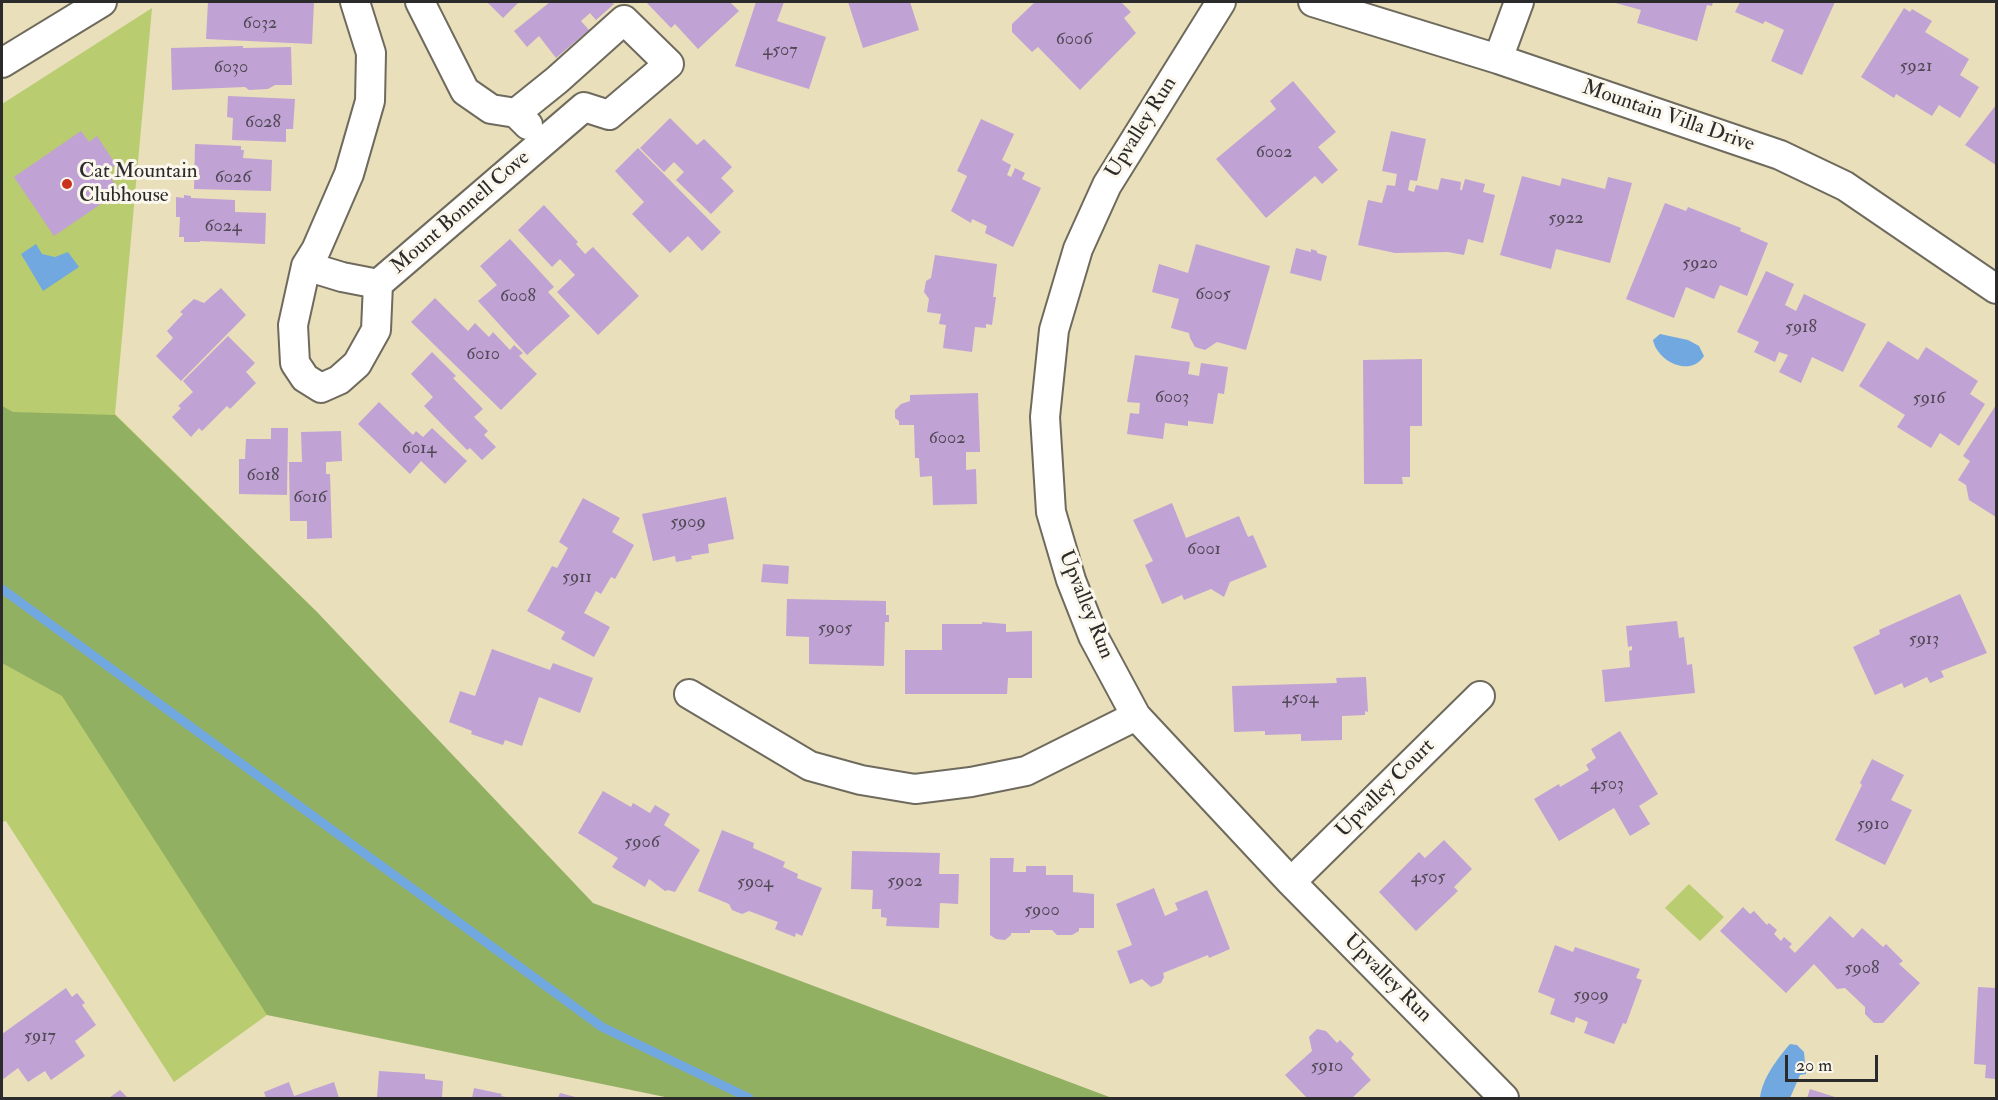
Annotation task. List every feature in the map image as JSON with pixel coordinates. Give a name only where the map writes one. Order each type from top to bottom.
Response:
[{"type":"street","points":[[2,63],[102,2]]},
{"type":"street","name":"Mount Bonnell Cove","points":[[355,2],[371,53],[370,101],[349,174],[316,250],[306,266],[293,325],[296,363],[305,378],[321,388],[339,380],[357,364],[376,330],[378,284],[544,142],[584,107],[609,116],[669,64],[624,20],[516,113],[544,142]]},
{"type":"street","points":[[420,2],[465,91],[491,109],[516,113]]},
{"type":"street","name":"Upvalley Run","points":[[1221,2],[1107,185],[1078,249],[1054,330],[1045,417],[1051,512],[1071,580],[1093,636],[1136,716],[1291,882],[1504,1098]]},
{"type":"street","name":"Mountain Villa Drive","points":[[1314,2],[1498,59],[1780,155],[1845,186],[1996,289]]},
{"type":"street","points":[[1498,59],[1519,2]]},
{"type":"street","name":"Mount Bonnell Cove","points":[[306,266],[342,277],[378,284]]},
{"type":"street","points":[[689,694],[810,766],[861,780],[915,789],[971,782],[1026,771],[1136,716]]},
{"type":"street","name":"Upvalley Court","points":[[1291,882],[1480,696]]},
{"type":"green space","points":[[152,8],[115,414],[318,613],[267,1015],[174,1082],[6,821],[2,822],[2,104]]},
{"type":"green space","points":[[2,406],[13,412],[115,415],[318,613],[593,903],[1112,1098],[670,1098],[267,1015],[62,696],[2,663]]},
{"type":"green space","points":[[1689,884],[1724,917],[1700,941],[1665,908]]},
{"type":"water","points":[[36,244],[42,254],[55,257],[68,252],[79,267],[43,291],[21,254]]},
{"type":"water","points":[[1660,334],[1688,340],[1699,346],[1704,356],[1691,366],[1675,364],[1667,360],[1656,348],[1653,340]]},
{"type":"water","points":[[1790,1044],[1797,1045],[1804,1052],[1806,1074],[1800,1075],[1790,1098],[1760,1098],[1767,1077]]},
{"type":"building","points":[[208,2],[314,2],[312,44],[206,39]]},
{"type":"building","points":[[487,2],[519,2],[503,18]]},
{"type":"building","points":[[550,2],[612,2],[614,4],[596,20],[590,13],[581,21],[589,30],[556,58],[539,36],[527,47],[514,31]]},
{"type":"building","points":[[646,2],[730,2],[739,11],[698,49],[675,24],[671,28]]},
{"type":"building","points":[[756,2],[784,2],[777,21],[826,37],[809,89],[735,66]]},
{"type":"building","points":[[848,2],[910,2],[919,30],[863,48]]},
{"type":"building","points":[[1035,2],[1121,2],[1131,12],[1124,18],[1136,33],[1080,90],[1038,47],[1032,52],[1012,32],[1012,24]]},
{"type":"building","points":[[1612,2],[1713,2],[1712,6],[1707,5],[1697,41],[1637,23],[1641,10]]},
{"type":"building","points":[[1740,2],[1835,2],[1802,75],[1771,61],[1784,30],[1765,21],[1763,24],[1735,12]]},
{"type":"building","points":[[1904,8],[1910,12],[1912,9],[1932,21],[1925,32],[1969,59],[1960,75],[1979,87],[1960,118],[1939,105],[1932,116],[1896,94],[1894,98],[1861,77]]},
{"type":"building","points":[[243,46],[243,48],[291,47],[292,85],[275,85],[268,89],[249,90],[245,87],[172,90],[171,48]]},
{"type":"building","points":[[1293,81],[1336,132],[1318,147],[1338,170],[1322,184],[1315,176],[1266,218],[1216,159],[1276,109],[1270,101]]},
{"type":"building","points":[[228,96],[295,99],[293,129],[286,129],[286,142],[232,140],[233,118],[227,117]]},
{"type":"building","points":[[1996,105],[1996,165],[1965,145]]},
{"type":"building","points":[[670,118],[697,145],[704,139],[732,167],[721,178],[734,191],[711,214],[676,180],[684,172],[674,162],[664,172],[640,148]]},
{"type":"building","points":[[981,119],[1014,134],[1002,160],[1011,165],[1007,175],[1011,177],[1015,168],[1025,173],[1022,179],[1041,188],[1013,247],[985,233],[987,226],[972,219],[971,223],[951,211],[967,176],[957,171]]},
{"type":"building","name":"Cat Mountain Clubhouse","points":[[81,131],[89,142],[97,136],[116,165],[106,171],[120,191],[54,236],[14,177]]},
{"type":"building","points":[[1391,131],[1426,139],[1417,181],[1410,180],[1408,190],[1414,192],[1416,185],[1438,190],[1441,178],[1461,182],[1460,190],[1462,190],[1465,179],[1485,184],[1483,192],[1495,195],[1483,243],[1468,239],[1464,255],[1448,252],[1395,253],[1358,245],[1368,200],[1382,203],[1387,185],[1395,186],[1397,174],[1382,171]]},
{"type":"building","points":[[195,144],[241,146],[241,150],[244,150],[243,158],[272,160],[271,191],[194,189]]},
{"type":"building","points":[[638,148],[721,232],[702,251],[688,236],[670,253],[632,214],[644,202],[615,171]]},
{"type":"building","points":[[1522,176],[1560,186],[1562,178],[1605,189],[1608,177],[1632,183],[1610,263],[1556,249],[1551,269],[1500,255]]},
{"type":"building","points":[[184,195],[191,196],[191,198],[235,200],[235,212],[266,213],[265,244],[184,242],[184,237],[179,237],[180,217],[176,217],[176,197],[184,198]]},
{"type":"building","points":[[1665,203],[1686,211],[1688,207],[1741,228],[1740,231],[1768,243],[1747,296],[1720,285],[1714,299],[1686,287],[1674,318],[1626,299]]},
{"type":"building","points":[[544,205],[578,242],[576,244],[585,254],[593,247],[639,296],[598,335],[557,292],[575,275],[560,259],[552,267],[518,230]]},
{"type":"building","points":[[510,239],[554,287],[548,292],[570,316],[527,355],[478,301],[497,285],[480,266]]},
{"type":"building","points":[[1196,244],[1270,266],[1246,350],[1217,342],[1205,350],[1195,347],[1189,333],[1171,328],[1179,299],[1152,292],[1159,264],[1188,273]]},
{"type":"building","points":[[1296,248],[1311,252],[1311,249],[1327,256],[1321,281],[1290,273]]},
{"type":"building","points":[[935,255],[997,264],[992,325],[986,324],[986,328],[975,327],[972,352],[943,348],[946,325],[939,324],[941,314],[927,312],[929,299],[924,292],[926,281],[931,278]]},
{"type":"building","points":[[1766,271],[1794,284],[1785,305],[1796,311],[1804,294],[1866,324],[1843,372],[1812,357],[1801,383],[1779,372],[1788,355],[1779,352],[1775,362],[1754,352],[1759,342],[1737,332]]},
{"type":"building","points":[[221,288],[246,315],[181,381],[156,356],[173,338],[167,331],[183,314],[180,312],[194,299],[204,303]]},
{"type":"building","points":[[435,298],[468,331],[475,323],[489,337],[493,332],[510,350],[514,345],[523,353],[519,356],[537,374],[501,410],[411,322]]},
{"type":"building","points":[[228,336],[255,363],[246,372],[256,383],[230,409],[227,406],[202,431],[199,428],[191,437],[172,417],[181,408],[178,406],[193,392],[183,381]]},
{"type":"building","points":[[1888,341],[1918,360],[1926,347],[1978,381],[1970,394],[1985,404],[1959,446],[1940,433],[1931,448],[1897,427],[1905,415],[1859,386]]},
{"type":"building","points":[[432,352],[456,376],[453,378],[483,409],[474,417],[488,431],[484,435],[496,447],[482,460],[470,448],[467,450],[424,406],[433,397],[411,374]]},
{"type":"building","points":[[1135,355],[1190,362],[1188,374],[1199,376],[1201,363],[1228,367],[1224,394],[1218,393],[1213,424],[1188,421],[1188,426],[1165,423],[1163,439],[1127,434],[1130,413],[1139,414],[1140,403],[1127,402]]},
{"type":"building","points":[[1422,359],[1422,426],[1410,426],[1410,477],[1402,477],[1403,484],[1364,484],[1363,360]]},
{"type":"building","points":[[978,393],[980,452],[966,452],[966,470],[976,469],[977,504],[933,505],[932,476],[920,477],[919,458],[915,458],[914,425],[899,425],[899,421],[895,418],[895,410],[901,404],[910,401],[910,395]]},
{"type":"building","points":[[379,402],[413,435],[416,431],[423,437],[432,428],[467,461],[445,484],[421,461],[410,474],[358,424]]},
{"type":"building","points":[[1996,405],[1996,517],[1969,500],[1966,485],[1958,480],[1970,461],[1963,456]]},
{"type":"building","points":[[271,428],[288,428],[287,495],[239,494],[239,459],[245,459],[246,439],[271,439]]},
{"type":"building","points":[[341,431],[342,461],[326,462],[326,474],[330,474],[332,538],[307,539],[307,521],[290,521],[289,462],[302,462],[301,432]]},
{"type":"building","points":[[726,497],[734,539],[708,544],[709,553],[691,556],[692,559],[676,562],[675,556],[653,561],[642,514]]},
{"type":"building","points":[[583,498],[620,518],[612,532],[634,545],[615,579],[611,577],[601,594],[596,591],[584,613],[610,627],[594,657],[561,639],[565,632],[527,611],[552,566],[557,568],[568,548],[559,542]]},
{"type":"building","points":[[1172,503],[1186,538],[1239,516],[1248,537],[1253,535],[1267,567],[1230,582],[1224,597],[1211,589],[1184,600],[1182,595],[1162,604],[1145,565],[1153,561],[1133,520]]},
{"type":"building","points":[[763,564],[789,566],[788,584],[761,582]]},
{"type":"building","points":[[1960,594],[1987,653],[1941,671],[1944,677],[1930,683],[1927,677],[1904,688],[1902,683],[1875,695],[1853,647],[1880,634],[1879,630]]},
{"type":"building","points":[[787,599],[886,601],[886,615],[889,615],[889,622],[885,622],[884,666],[809,664],[809,637],[786,636]]},
{"type":"building","points":[[1677,621],[1679,638],[1684,637],[1687,665],[1692,664],[1695,693],[1605,702],[1602,670],[1630,667],[1629,651],[1632,650],[1632,646],[1628,647],[1626,626]]},
{"type":"building","points":[[982,622],[1006,624],[1006,632],[1032,631],[1032,678],[1008,678],[1007,694],[905,694],[905,650],[942,650],[942,624],[982,624]]},
{"type":"building","points":[[492,649],[550,670],[553,663],[593,678],[580,713],[539,697],[522,746],[505,740],[503,745],[471,734],[472,731],[449,722],[460,691],[475,696]]},
{"type":"building","points":[[1366,677],[1368,712],[1365,711],[1365,715],[1342,716],[1342,740],[1301,741],[1301,734],[1265,735],[1265,731],[1234,732],[1232,686],[1337,683],[1336,678]]},
{"type":"building","points":[[1620,731],[1658,794],[1639,806],[1650,824],[1630,836],[1614,808],[1559,841],[1534,799],[1589,770],[1586,765],[1596,758],[1591,749]]},
{"type":"building","points":[[1872,759],[1904,775],[1891,800],[1912,810],[1885,865],[1835,840]]},
{"type":"building","points":[[603,791],[631,807],[633,803],[650,813],[655,805],[670,814],[664,825],[700,850],[675,892],[665,891],[649,879],[645,887],[612,867],[618,858],[578,833]]},
{"type":"building","points":[[722,830],[754,843],[753,848],[785,862],[783,867],[798,874],[797,878],[822,888],[802,936],[796,933],[795,937],[775,929],[778,922],[749,911],[742,914],[732,910],[729,904],[698,891]]},
{"type":"building","points":[[1444,840],[1472,869],[1454,887],[1458,891],[1416,931],[1379,892],[1419,852],[1425,858]]},
{"type":"building","points":[[852,851],[940,853],[939,874],[959,874],[958,904],[940,903],[939,928],[886,926],[887,918],[881,917],[881,909],[872,909],[873,890],[851,889]]},
{"type":"building","points":[[990,858],[1014,858],[1013,872],[1026,872],[1026,866],[1046,866],[1046,875],[1073,875],[1073,892],[1094,894],[1094,928],[1079,928],[1079,931],[1072,935],[1057,935],[1052,930],[1030,930],[1030,933],[1011,933],[1005,940],[996,939],[990,935]]},
{"type":"building","points":[[1154,888],[1165,916],[1178,910],[1175,903],[1207,890],[1230,949],[1163,973],[1161,983],[1151,987],[1142,979],[1130,984],[1117,951],[1132,945],[1116,904]]},
{"type":"building","points":[[1743,907],[1750,914],[1754,911],[1767,925],[1769,923],[1777,930],[1774,934],[1781,941],[1784,937],[1792,944],[1789,947],[1795,953],[1830,916],[1853,938],[1862,928],[1883,947],[1886,944],[1903,961],[1899,964],[1920,983],[1883,1023],[1874,1023],[1865,1014],[1865,1007],[1845,988],[1837,989],[1814,964],[1786,993],[1720,931]]},
{"type":"building","points":[[1555,945],[1573,952],[1575,947],[1640,969],[1636,978],[1642,980],[1626,1024],[1623,1023],[1614,1044],[1584,1033],[1588,1022],[1576,1017],[1574,1023],[1550,1014],[1555,999],[1538,992]]},
{"type":"building","points":[[1978,987],[1996,988],[1996,1079],[1985,1078],[1986,1065],[1974,1064]]},
{"type":"building","points":[[66,988],[72,997],[77,993],[85,1003],[82,1005],[96,1025],[75,1041],[85,1056],[51,1080],[45,1071],[28,1082],[18,1068],[2,1080],[2,1034]]},
{"type":"building","points":[[1317,1029],[1326,1031],[1337,1043],[1340,1040],[1354,1054],[1351,1058],[1371,1080],[1352,1098],[1307,1098],[1285,1075],[1312,1051],[1309,1037]]},
{"type":"building","points":[[379,1071],[425,1074],[425,1079],[443,1081],[442,1098],[377,1098]]},
{"type":"building","points":[[289,1082],[294,1096],[334,1082],[339,1098],[266,1098],[264,1092]]},
{"type":"building","points":[[474,1088],[502,1094],[501,1096],[510,1098],[472,1098]]},
{"type":"building","points":[[1810,1089],[1838,1098],[1807,1098]]},
{"type":"building","points":[[120,1090],[128,1098],[109,1098]]},
{"type":"building","points":[[560,1093],[579,1098],[558,1098]]},
{"type":"waterway","points":[[2,589],[602,1027],[749,1098]]},
{"type":"place","name":"Cat Mountain Clubhouse","points":[[67,184]]}]
